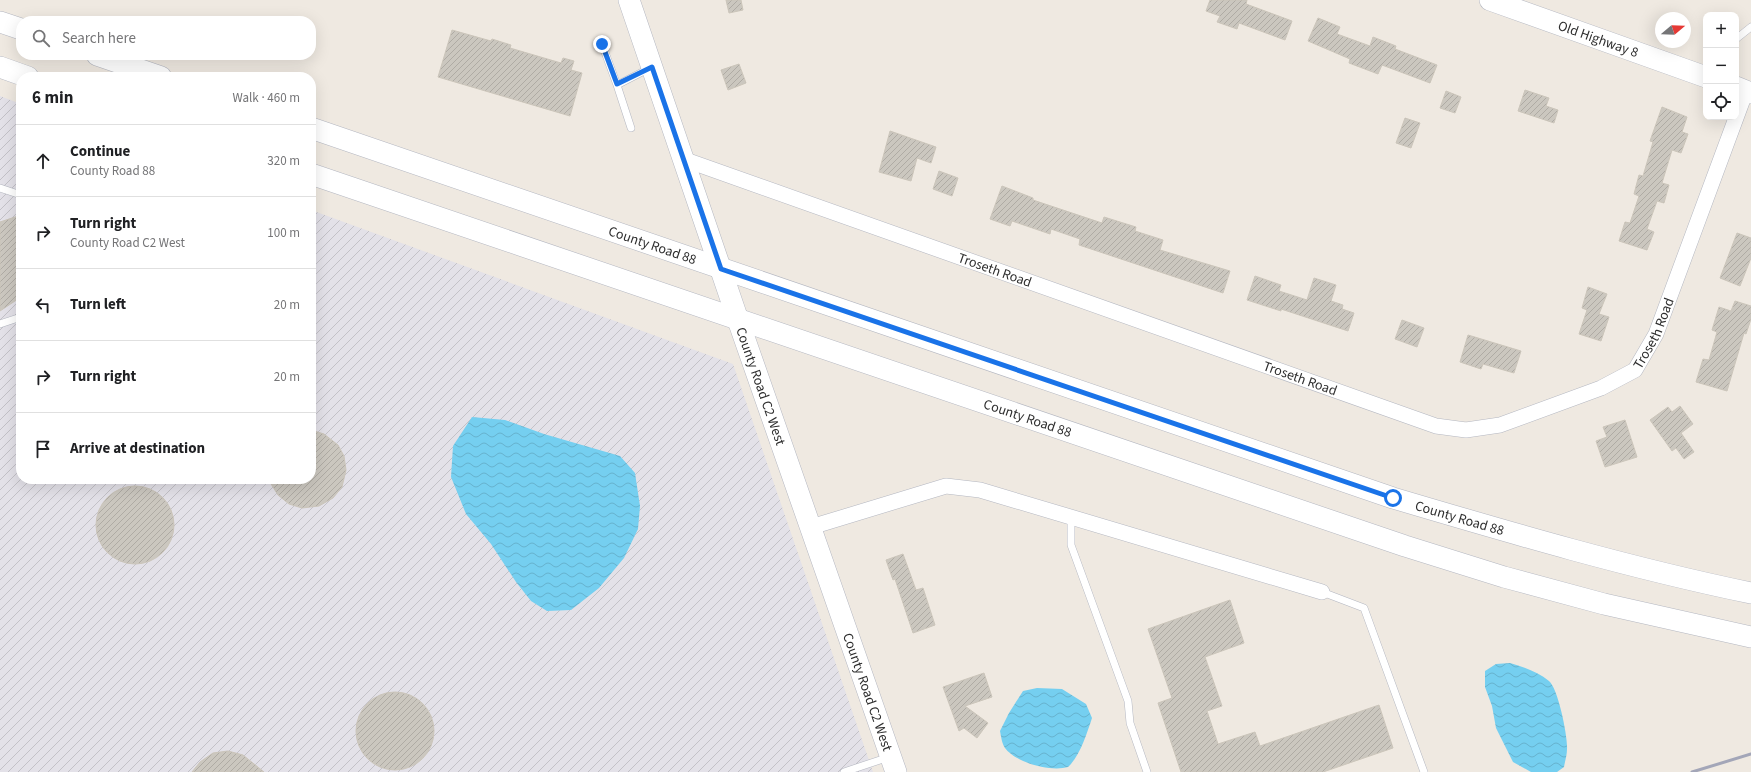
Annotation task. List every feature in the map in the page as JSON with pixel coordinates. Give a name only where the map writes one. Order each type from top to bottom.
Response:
[{"type":"main road","name":"County Road C2 West","points":[[629,0],[738,320],[893,764]]},
{"type":"main road","name":"Old Highway 8","points":[[1490,0],[1703,72]]},
{"type":"main road","points":[[0,22],[16,27]]},
{"type":"main road","points":[[112,60],[146,72]]},
{"type":"main road","points":[[0,67],[16,73]]},
{"type":"main road","name":"County Road 88","points":[[316,130],[1393,498],[1507,532],[1615,561],[1751,593]]},
{"type":"main road","name":"County Road 88","points":[[316,176],[1412,548],[1504,577],[1604,604],[1751,637]]},
{"type":"street","name":"Troseth Road","points":[[684,159],[1436,426],[1466,430],[1500,425],[1601,388],[1635,370],[1656,334],[1744,90]]},
{"type":"street","points":[[810,527],[946,486],[980,490],[1322,592]]},
{"type":"lane","points":[[1739,37],[1751,27]]},
{"type":"lane","points":[[602,44],[631,128]]},
{"type":"lane","points":[[617,84],[652,67]]},
{"type":"lane","points":[[0,188],[16,193]]},
{"type":"lane","points":[[0,324],[16,318]]},
{"type":"lane","points":[[1071,518],[1071,545],[1128,701],[1130,723],[1147,772]]},
{"type":"lane","points":[[1322,592],[1364,608],[1424,772]]},
{"type":"lane","points":[[844,772],[893,764]]},
{"type":"shaded area","points":[[0,96],[16,102],[16,484],[316,484],[316,212],[733,364],[873,772],[0,772]]},
{"type":"water","points":[[472,417],[505,420],[544,434],[620,456],[635,473],[640,506],[638,529],[624,558],[599,588],[571,610],[547,611],[531,601],[516,582],[491,544],[466,514],[451,477],[453,446]]},
{"type":"water","points":[[1510,663],[1531,670],[1545,678],[1552,685],[1556,693],[1567,743],[1564,767],[1557,772],[1531,772],[1513,762],[1496,728],[1492,706],[1485,687],[1485,671],[1496,664]]},
{"type":"water","points":[[1037,688],[1062,689],[1086,704],[1092,718],[1080,751],[1068,767],[1043,767],[1025,762],[1010,753],[1003,744],[1000,731],[1009,713],[1023,691]]},
{"type":"building","points":[[726,0],[741,0],[743,10],[729,13]]},
{"type":"building","points":[[1210,0],[1247,0],[1246,4],[1292,21],[1285,40],[1239,23],[1237,29],[1217,22],[1220,16],[1206,11]]},
{"type":"building","points":[[1318,18],[1340,27],[1337,34],[1370,46],[1373,37],[1396,46],[1395,49],[1437,65],[1430,83],[1382,65],[1378,74],[1349,63],[1350,59],[1308,41]]},
{"type":"building","points":[[452,30],[491,41],[492,39],[511,45],[510,48],[561,63],[563,58],[574,61],[571,70],[582,73],[570,116],[438,77]]},
{"type":"building","points":[[739,64],[746,83],[728,90],[721,70]]},
{"type":"building","points":[[1525,90],[1549,98],[1546,106],[1558,110],[1554,123],[1518,111]]},
{"type":"building","points":[[1446,91],[1461,97],[1455,113],[1440,108]]},
{"type":"building","points":[[1662,107],[1687,117],[1682,132],[1688,134],[1681,153],[1672,150],[1662,183],[1669,185],[1664,203],[1657,201],[1647,229],[1654,232],[1647,250],[1619,241],[1625,222],[1630,223],[1639,196],[1634,194],[1639,175],[1643,176],[1653,142],[1650,141]]},
{"type":"building","points":[[1405,118],[1420,123],[1411,148],[1396,143]]},
{"type":"building","points":[[890,131],[936,147],[931,163],[917,158],[911,181],[879,172]]},
{"type":"building","points":[[939,171],[958,178],[952,196],[933,189]]},
{"type":"building","points":[[1002,186],[1033,198],[1033,200],[1102,223],[1104,217],[1136,227],[1135,231],[1163,240],[1160,250],[1230,271],[1223,293],[1079,245],[1080,239],[1051,229],[1050,234],[1012,221],[1010,226],[990,219]]},
{"type":"building","points":[[16,217],[16,300],[0,311],[0,222]]},
{"type":"building","points":[[1737,233],[1751,238],[1751,258],[1740,286],[1720,278]]},
{"type":"building","points":[[1255,276],[1281,285],[1279,291],[1307,300],[1314,278],[1336,285],[1331,301],[1343,305],[1342,309],[1354,313],[1348,331],[1281,309],[1281,311],[1247,300]]},
{"type":"building","points":[[1588,287],[1607,294],[1599,314],[1609,317],[1601,341],[1579,334],[1587,310],[1582,308]]},
{"type":"building","points":[[1735,301],[1751,306],[1751,319],[1746,334],[1744,333],[1727,391],[1696,382],[1703,359],[1709,360],[1717,332],[1712,330],[1719,307],[1731,311]]},
{"type":"building","points":[[1402,320],[1424,328],[1417,347],[1395,339]]},
{"type":"building","points":[[1468,335],[1521,351],[1514,373],[1483,364],[1481,369],[1460,362]]},
{"type":"building","points":[[1680,406],[1693,424],[1681,433],[1694,452],[1684,459],[1676,448],[1672,451],[1650,420],[1668,407],[1672,412]]},
{"type":"building","points":[[1625,420],[1637,457],[1605,467],[1596,441],[1607,437],[1603,427]]},
{"type":"building","points":[[316,432],[324,434],[338,445],[344,456],[346,470],[342,487],[333,498],[319,506],[302,508],[289,504],[278,495],[271,484],[316,484]]},
{"type":"building","points":[[135,486],[150,489],[157,493],[167,503],[171,510],[174,525],[171,540],[167,547],[157,557],[150,561],[135,564],[120,561],[113,557],[103,547],[99,540],[96,525],[99,510],[103,503],[113,493],[120,489]]},
{"type":"building","points":[[903,554],[916,590],[923,588],[935,625],[913,633],[895,579],[893,580],[886,560]]},
{"type":"building","points":[[1230,600],[1244,643],[1205,657],[1222,706],[1207,711],[1218,744],[1255,732],[1260,746],[1379,705],[1393,748],[1323,772],[1181,772],[1158,703],[1172,698],[1148,629]]},
{"type":"building","points":[[984,673],[992,697],[965,706],[988,723],[977,738],[964,728],[959,731],[943,687]]},
{"type":"building","points":[[395,692],[410,695],[417,699],[427,709],[431,716],[434,731],[431,746],[427,753],[417,763],[410,767],[395,770],[380,767],[373,763],[363,753],[359,746],[356,731],[359,716],[363,709],[373,699],[380,695]]},
{"type":"building","points":[[228,751],[243,755],[264,772],[192,772],[200,762],[213,753]]},
{"type":"railway","points":[[1692,772],[1751,754]]},
{"type":"route","points":[[602,44],[617,84],[652,67],[721,269],[1393,498]]}]
